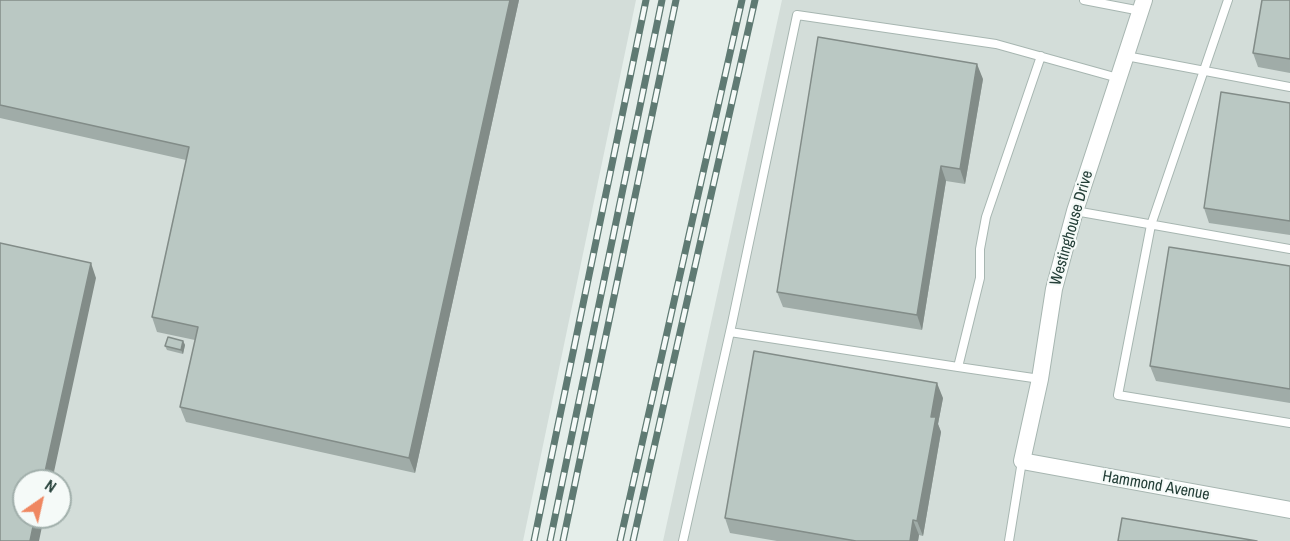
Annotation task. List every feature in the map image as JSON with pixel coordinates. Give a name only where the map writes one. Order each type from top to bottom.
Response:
[{"type":"street","name":"Westinghouse Drive","points":[[1022,462],[1040,379],[1054,289],[1075,211],[1142,5]]},
{"type":"street","name":"Hammond Avenue","points":[[1022,462],[1290,510]]},
{"type":"lane","points":[[1084,0],[1142,5]]},
{"type":"lane","points":[[1228,0],[1152,225],[1118,395],[1290,423]]},
{"type":"lane","points":[[683,541],[797,15],[996,44],[1118,78]]},
{"type":"lane","points":[[1126,56],[1290,87]]},
{"type":"lane","points":[[958,367],[980,278],[980,249],[986,217],[1041,57]]},
{"type":"lane","points":[[1075,211],[1290,249]]},
{"type":"lane","points":[[730,332],[1040,379]]},
{"type":"lane","points":[[1009,541],[1022,462]]},
{"type":"shaded area","points":[[0,0],[636,0],[523,541],[0,541]]},
{"type":"shaded area","points":[[782,0],[1290,0],[1290,541],[663,541]]},
{"type":"building","points":[[0,0],[510,0],[409,458],[180,407],[198,327],[152,317],[189,147],[0,105]]},
{"type":"building","points":[[1262,0],[1290,0],[1290,59],[1253,53]]},
{"type":"building","points":[[818,37],[977,64],[960,169],[941,166],[917,315],[777,292]]},
{"type":"building","points":[[1221,92],[1290,103],[1290,221],[1204,208]]},
{"type":"building","points":[[0,243],[91,263],[46,469],[12,469],[12,529],[32,529],[30,541],[0,541]]},
{"type":"building","points":[[1169,247],[1290,266],[1290,389],[1150,366]]},
{"type":"building","points":[[168,337],[183,341],[181,350],[165,346]]},
{"type":"building","points":[[754,351],[937,383],[931,417],[936,417],[917,521],[913,520],[910,541],[856,541],[725,518]]},
{"type":"building","points":[[1122,518],[1257,541],[1118,541]]},
{"type":"railway","points":[[534,541],[646,0]]},
{"type":"railway","points":[[550,541],[662,0]]},
{"type":"railway","points":[[563,541],[676,0]]},
{"type":"railway","points":[[620,541],[742,0]]},
{"type":"railway","points":[[633,541],[755,0]]}]
